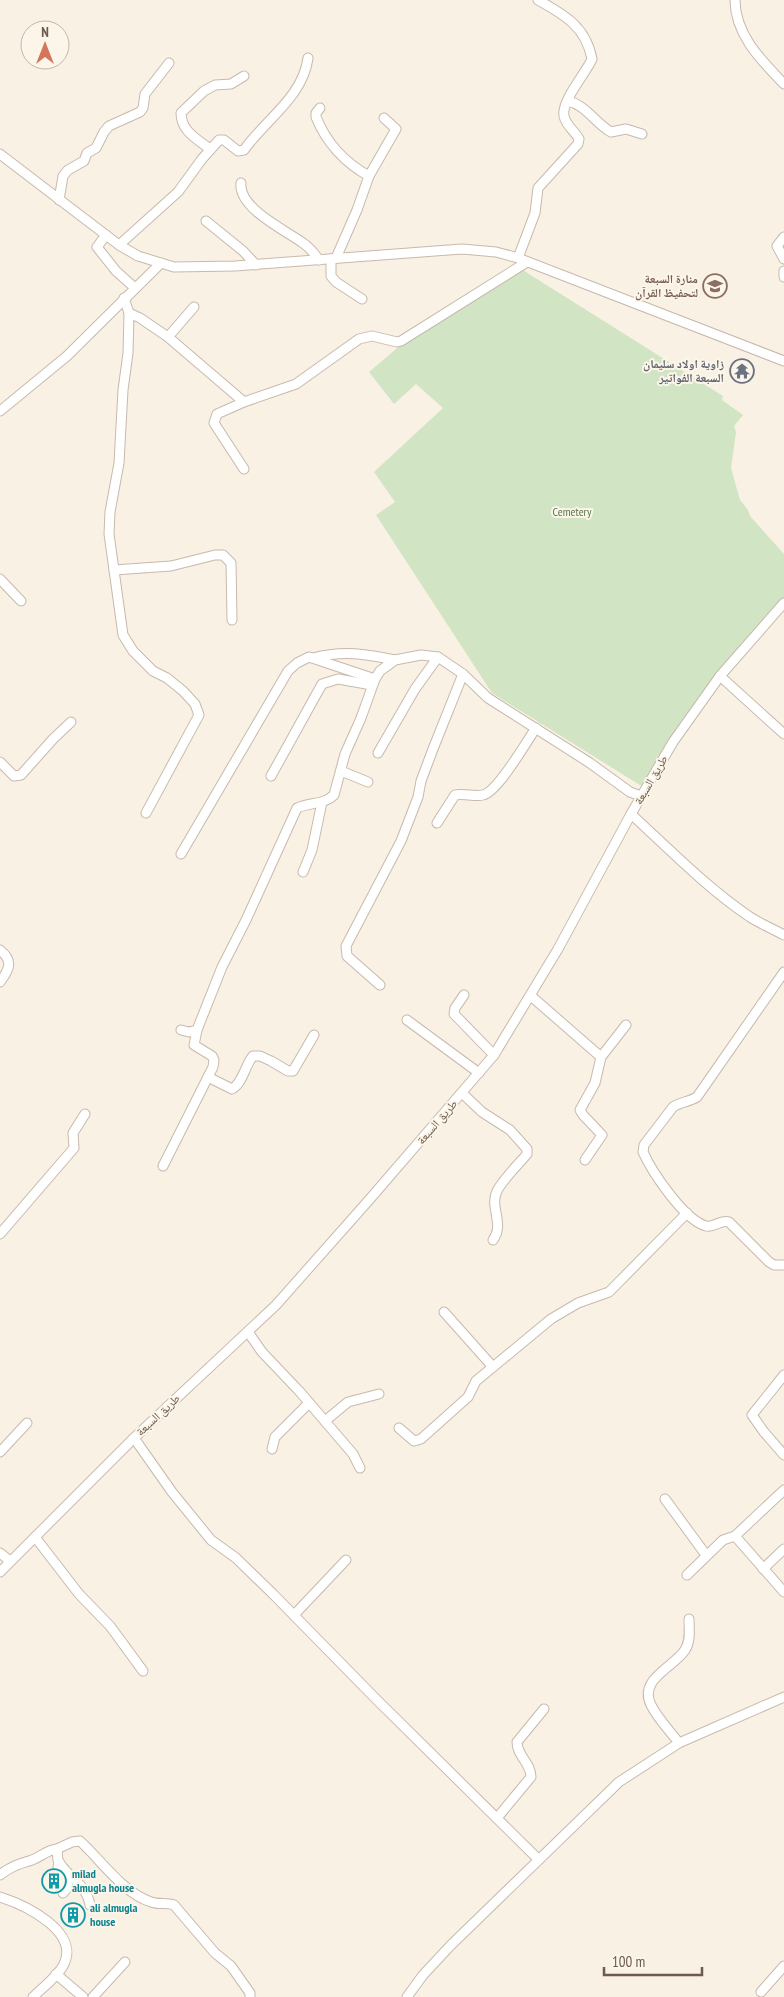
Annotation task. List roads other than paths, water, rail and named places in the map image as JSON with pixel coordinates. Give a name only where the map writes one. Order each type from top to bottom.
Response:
[{"type":"street","points":[[244,469],[214,423],[217,414],[233,406],[296,384],[359,338],[372,336],[397,342],[401,340],[523,260],[535,213],[538,188],[578,144],[579,139],[567,125],[563,114],[592,59],[590,50],[578,26],[558,11],[538,0]]},
{"type":"street","points":[[735,0],[737,16],[751,46],[759,58],[784,84]]},
{"type":"street","points":[[119,245],[178,192],[210,149],[222,138],[238,151],[244,150],[252,138],[288,102],[298,88],[304,76],[308,58]]},
{"type":"street","points":[[60,200],[63,176],[68,170],[84,161],[87,153],[96,148],[109,126],[140,112],[144,108],[145,94],[169,63]]},
{"type":"street","points":[[210,149],[185,130],[181,122],[181,113],[204,91],[215,85],[232,84],[244,76]]},
{"type":"street","points":[[568,102],[578,104],[584,108],[602,127],[611,132],[626,129],[642,134]]},
{"type":"street","points":[[320,108],[316,112],[316,117],[334,147],[351,164],[369,176]]},
{"type":"street","points":[[362,299],[336,282],[331,276],[334,258],[357,210],[369,176],[396,128],[384,118]]},
{"type":"street","points":[[0,154],[119,245],[138,256],[174,267],[256,265],[462,249],[496,252],[523,260],[784,361]]},
{"type":"street","points":[[241,183],[243,196],[247,202],[276,227],[309,247],[319,260]]},
{"type":"street","points":[[206,220],[242,250],[256,265]]},
{"type":"street","points":[[106,235],[97,247],[116,271],[135,288]]},
{"type":"street","points":[[784,237],[777,246],[784,259]]},
{"type":"street","points":[[0,411],[67,356],[161,263]]},
{"type":"street","points":[[784,271],[784,277]]},
{"type":"street","points":[[124,298],[129,313],[128,354],[123,390],[119,463],[110,512],[109,534],[123,635],[130,647],[153,671],[167,678],[183,691],[195,704],[199,715],[146,813]]},
{"type":"street","points":[[168,337],[194,307]]},
{"type":"street","points":[[129,313],[140,318],[168,337],[244,402]]},
{"type":"street","points":[[114,570],[171,566],[215,555],[223,555],[231,563],[232,620]]},
{"type":"street","points":[[0,579],[21,601]]},
{"type":"street","name":"طريق السبعة","points":[[0,1572],[134,1438],[276,1305],[494,1055],[531,996],[641,796],[674,742],[720,676],[784,603]]},
{"type":"street","points":[[181,854],[288,672],[303,659],[338,652],[361,653],[396,660]]},
{"type":"street","points":[[163,1166],[208,1077],[214,1060],[212,1056],[194,1045],[197,1030],[222,967],[246,920],[297,808],[305,804],[322,802],[334,795],[345,754],[380,671],[396,660],[412,655],[438,657],[463,674],[488,698],[630,792],[641,796]]},
{"type":"street","points":[[378,753],[415,689],[438,657]]},
{"type":"street","points":[[313,658],[374,682]]},
{"type":"street","points":[[380,985],[347,956],[346,946],[401,841],[418,797],[421,781],[463,674]]},
{"type":"street","points":[[720,676],[784,734]]},
{"type":"street","points":[[271,776],[322,684],[338,679],[374,682]]},
{"type":"street","points":[[0,762],[14,776],[20,776],[71,722]]},
{"type":"street","points":[[437,823],[456,795],[481,796],[488,794],[499,784],[536,728]]},
{"type":"street","points":[[341,771],[368,782]]},
{"type":"street","points":[[304,872],[312,850],[322,802]]},
{"type":"street","points":[[631,814],[701,878],[738,908],[752,918],[784,935]]},
{"type":"street","points":[[0,950],[6,955],[9,963],[8,971],[0,982]]},
{"type":"street","points":[[784,972],[698,1097],[673,1107],[644,1145],[643,1152],[669,1194],[687,1213],[705,1226],[725,1221],[729,1222],[769,1262],[784,1265]]},
{"type":"street","points":[[464,995],[455,1008],[454,1014],[494,1055]]},
{"type":"street","points":[[531,996],[601,1057]]},
{"type":"street","points":[[407,1020],[479,1073]]},
{"type":"street","points":[[585,1160],[602,1135],[580,1110],[595,1083],[601,1057],[626,1025]]},
{"type":"street","points":[[181,1030],[189,1032],[197,1030]]},
{"type":"street","points":[[208,1077],[232,1089],[236,1086],[247,1063],[254,1056],[260,1056],[288,1071],[292,1071],[314,1035]]},
{"type":"street","points":[[462,1093],[482,1112],[510,1130],[527,1149],[527,1154],[497,1191],[496,1208],[499,1224],[497,1234],[493,1240]]},
{"type":"street","points":[[0,1234],[74,1148],[73,1133],[85,1114]]},
{"type":"street","points":[[399,1428],[412,1439],[419,1441],[468,1397],[474,1384],[558,1314],[588,1298],[609,1292],[687,1213]]},
{"type":"street","points":[[444,1312],[493,1367]]},
{"type":"street","points":[[248,1332],[262,1352],[310,1403],[353,1454],[360,1468]]},
{"type":"street","points":[[784,1375],[752,1415],[784,1456]]},
{"type":"street","points":[[325,1421],[348,1402],[379,1394]]},
{"type":"street","points":[[272,1449],[274,1437],[310,1403]]},
{"type":"street","points":[[0,1452],[27,1423]]},
{"type":"street","points":[[134,1438],[172,1492],[211,1540],[236,1558],[538,1859]]},
{"type":"street","points":[[687,1575],[723,1540],[735,1536],[784,1490]]},
{"type":"street","points":[[665,1500],[706,1556]]},
{"type":"street","points":[[735,1536],[784,1592]]},
{"type":"street","points":[[34,1537],[79,1594],[110,1626],[143,1671]]},
{"type":"street","points":[[763,1569],[784,1549]]},
{"type":"street","points":[[0,1553],[10,1561]]},
{"type":"street","points":[[294,1615],[346,1560]]},
{"type":"street","points":[[679,1743],[650,1704],[648,1690],[653,1680],[686,1650],[689,1619]]},
{"type":"street","points":[[407,1997],[423,1975],[451,1945],[619,1782],[679,1743],[784,1697]]},
{"type":"street","points":[[497,1818],[532,1777],[532,1770],[522,1758],[517,1748],[517,1742],[544,1709]]},
{"type":"street","points":[[0,1874],[18,1863],[33,1859],[49,1850],[80,1841],[115,1878],[129,1889],[150,1902],[174,1905],[215,1953],[231,1966],[250,1993],[250,1997]]},
{"type":"street","points":[[57,1849],[58,1867],[68,1887],[63,1893]]},
{"type":"street","points":[[58,1861],[86,1893],[90,1905]]},
{"type":"street","points":[[0,1897],[34,1912],[46,1920],[62,1938],[66,1954],[62,1967],[33,1997]]},
{"type":"street","points":[[93,1997],[125,1962]]},
{"type":"street","points":[[761,1992],[784,1966]]},
{"type":"street","points":[[56,1974],[83,1997]]},
{"type":"place","name":"منارة السبعة لتحفيظ القرآن","points":[[715,286]]},
{"type":"place","name":"زاوية اولاد سليمان السبعة الفواتير","points":[[742,371]]},
{"type":"place","name":"milad almugla house","points":[[54,1881]]},
{"type":"place","name":"ali almugla house","points":[[73,1915]]},
{"type":"park label","name":"Cemetery","points":[[572,512]]}]
